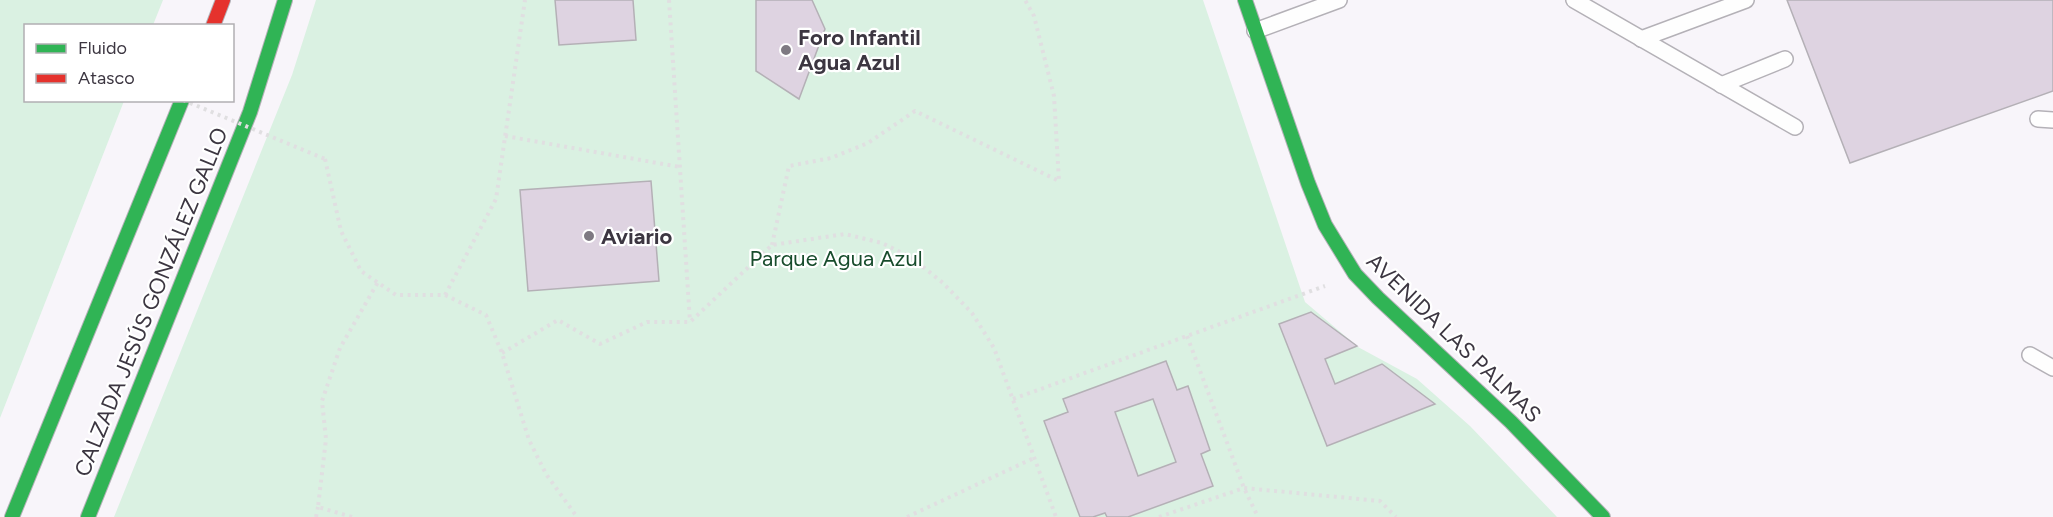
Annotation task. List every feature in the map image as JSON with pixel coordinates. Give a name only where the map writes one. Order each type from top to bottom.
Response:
[{"type":"main road","points":[[214,24],[223,0]]},
{"type":"main road","name":"CALZADA JESÚS GONZÁLEZ GALLO","points":[[88,517],[250,112],[285,0]]},
{"type":"main road","name":"AVENIDA LAS PALMAS","points":[[1245,0],[1308,183],[1325,225],[1355,274],[1511,422],[1603,517]]},
{"type":"main road","name":"CALZADA JESÚS GONZÁLEZ GALLO","points":[[12,517],[181,102]]},
{"type":"lane","points":[[1255,31],[1339,0]]},
{"type":"lane","points":[[1574,0],[1794,127]]},
{"type":"lane","points":[[1641,39],[1746,0]]},
{"type":"lane","points":[[1721,85],[1785,59]]},
{"type":"lane","points":[[2030,355],[2053,368]]},
{"type":"path","points":[[445,295],[496,199],[525,0]]},
{"type":"path","points":[[669,0],[690,322]]},
{"type":"path","points":[[772,245],[789,166],[831,158],[868,143],[915,111],[1059,182],[1053,96],[1034,16],[1025,0]]},
{"type":"path","points":[[187,102],[325,159],[341,231],[361,271],[396,295],[445,295],[486,315],[502,352],[529,440],[546,474],[578,517]]},
{"type":"path","points":[[505,136],[680,167]]},
{"type":"path","points":[[502,352],[558,320],[600,344],[647,322],[690,322],[772,245],[845,234],[882,243],[912,258],[943,283],[972,313],[994,348],[1056,517]]},
{"type":"path","points":[[1013,399],[1355,274]]},
{"type":"path","points":[[316,517],[326,439],[322,401],[340,348],[378,282]]},
{"type":"path","points":[[1187,336],[1244,488],[1258,517]]},
{"type":"path","points":[[907,517],[1034,458]]},
{"type":"path","points":[[1159,517],[1244,488],[1380,501],[1396,517]]},
{"type":"path","points":[[318,507],[352,517]]},
{"type":"green space","points":[[0,0],[163,0],[153,24],[24,24],[24,102],[124,102],[0,418]]},
{"type":"green space","name":"Parque Agua Azul","points":[[316,0],[1203,0],[1305,302],[1358,347],[1417,379],[1470,426],[1557,517],[114,517],[292,75]]},
{"type":"building","points":[[555,0],[633,0],[636,40],[559,45]]},
{"type":"building","name":"Foro Infantil Agua Azul","points":[[756,0],[812,0],[825,29],[799,99],[756,71]]},
{"type":"building","points":[[1787,0],[2053,0],[2053,91],[1850,163]]},
{"type":"building","name":"Aviario","points":[[651,181],[659,281],[528,291],[520,190]]},
{"type":"building","points":[[1311,312],[1357,346],[1325,359],[1335,384],[1382,364],[1435,404],[1327,446],[1279,324]]},
{"type":"building","points":[[1166,361],[1177,390],[1188,386],[1210,450],[1201,454],[1213,486],[1128,517],[1107,517],[1105,513],[1093,517],[1080,517],[1044,421],[1068,412],[1063,399]],"holes":[[[1153,399],[1176,462],[1138,476],[1115,412]]]},
{"type":"traffic: fast","points":[[88,517],[250,112],[285,0]]},
{"type":"traffic: fast","points":[[1245,0],[1308,183],[1325,225],[1355,274],[1511,422],[1603,517]]},
{"type":"traffic: fast","points":[[12,517],[181,102]]},
{"type":"traffic: jam","points":[[214,24],[223,0]]},
{"type":"place","name":"Foro Infantil Agua Azul","points":[[786,50]]},
{"type":"place","name":"Aviario","points":[[589,236]]}]
